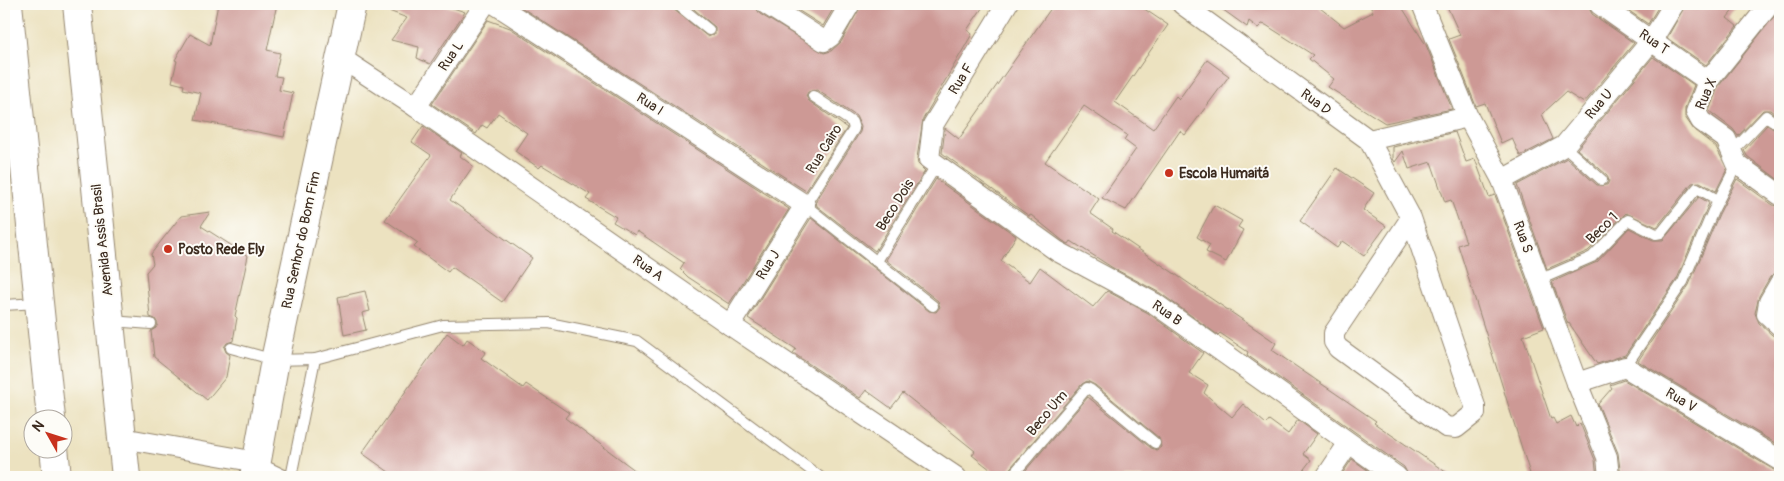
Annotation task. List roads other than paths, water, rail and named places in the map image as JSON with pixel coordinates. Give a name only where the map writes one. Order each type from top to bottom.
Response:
[{"type":"main road","points":[[8,4],[50,408]]},
{"type":"main road","name":"Avenida Assis Brasil","points":[[77,4],[126,477]]},
{"type":"main road","name":"Rua Senhor do Bom Fim","points":[[256,470],[275,360],[352,4]]},
{"type":"main road","points":[[55,458],[57,477]]},
{"type":"street","name":"Rua L","points":[[416,107],[485,4]]},
{"type":"street","name":"Rua I","points":[[494,4],[806,205]]},
{"type":"street","points":[[766,4],[818,39],[824,41],[831,36],[850,4]]},
{"type":"street","name":"Rua F","points":[[933,161],[933,125],[1008,4]]},
{"type":"street","name":"Rua D","points":[[1182,4],[1369,140]]},
{"type":"street","name":"Rua S","points":[[1422,4],[1468,117],[1502,180],[1606,457],[1609,477]]},
{"type":"street","name":"Rua T","points":[[1599,4],[1708,81]]},
{"type":"street","name":"Rua U","points":[[1502,180],[1564,146],[1652,40],[1674,4]]},
{"type":"street","name":"Rua X","points":[[1770,4],[1708,81],[1697,108],[1697,116],[1701,121],[1726,138],[1735,158],[1780,194]]},
{"type":"street","name":"Rua A","points":[[341,58],[416,107],[730,325],[956,477]]},
{"type":"street","points":[[1411,218],[1334,333],[1334,342],[1338,348],[1446,426],[1456,428],[1475,413],[1475,406],[1411,218],[1369,140],[1468,117]]},
{"type":"street","name":"Rua B","points":[[933,161],[1057,251],[1154,303],[1348,444],[1397,477]]},
{"type":"street","name":"Rua J","points":[[730,325],[806,205]]},
{"type":"street","points":[[1780,283],[1769,302],[1767,314],[1780,326]]},
{"type":"street","points":[[1577,383],[1625,367]]},
{"type":"street","name":"Rua V","points":[[1625,367],[1780,460]]},
{"type":"street","points":[[122,438],[256,470]]},
{"type":"street","points":[[1326,477],[1348,444]]},
{"type":"lane","points":[[677,4],[709,30]]},
{"type":"lane","name":"Rua Cairo","points":[[806,205],[854,129],[852,122],[812,96]]},
{"type":"lane","points":[[1625,367],[1683,282],[1735,158],[1766,116],[1780,126]]},
{"type":"lane","points":[[1564,146],[1602,180]]},
{"type":"lane","name":"Beco Dois","points":[[877,261],[933,161]]},
{"type":"lane","name":"Beco 1","points":[[1539,280],[1592,257],[1628,220],[1656,234],[1660,233],[1696,188],[1718,200]]},
{"type":"lane","points":[[806,205],[933,306]]},
{"type":"lane","points":[[4,305],[39,303]]},
{"type":"lane","points":[[110,321],[151,324]]},
{"type":"lane","points":[[231,348],[275,360],[315,359],[443,325],[550,323],[637,341],[820,477]]},
{"type":"lane","points":[[256,470],[290,477],[315,359]]},
{"type":"lane","name":"Beco Um","points":[[1010,477],[1086,388],[1092,390],[1155,443]]},
{"type":"place","name":"Escola Humaitá","points":[[1169,173]]},
{"type":"place","name":"Posto Rede Ely","points":[[168,249]]}]
